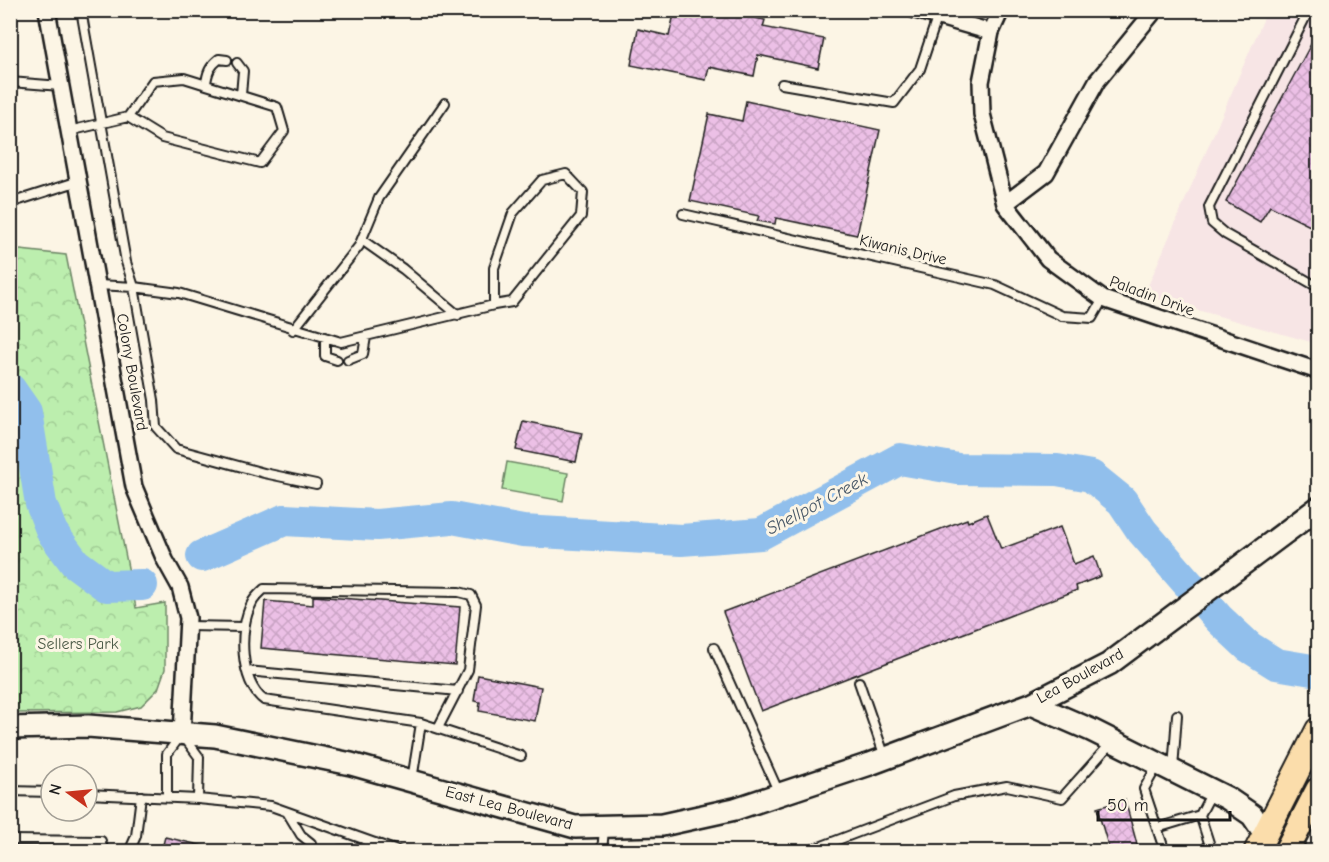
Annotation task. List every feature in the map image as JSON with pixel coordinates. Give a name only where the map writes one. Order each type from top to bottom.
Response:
[{"type":"main road","points":[[1262,846],[1318,730]]},
{"type":"main road","points":[[1286,852],[1318,790]]},
{"type":"street","name":"Colony Boulevard","points":[[47,10],[134,487],[165,560],[180,587],[188,626],[182,734]]},
{"type":"street","points":[[915,10],[991,32]]},
{"type":"street","name":"Paladin Drive","points":[[1001,10],[991,32],[981,82],[982,114],[1005,204],[1048,259],[1103,299],[1318,371]]},
{"type":"street","points":[[1005,204],[1046,173],[1097,81],[1155,10]]},
{"type":"street","name":"Lea Boulevard","points":[[1031,704],[1109,664],[1240,569],[1318,508]]},
{"type":"street","name":"Lea Boulevard","points":[[1031,704],[1212,790],[1252,815],[1262,846]]},
{"type":"street","name":"East Lea Boulevard","points":[[10,728],[88,726],[215,736],[339,762],[575,827],[662,825],[735,810],[885,759],[1031,704]]},
{"type":"lane","points":[[81,10],[126,262],[134,286],[154,400],[156,427],[176,449],[264,473],[316,484]]},
{"type":"lane","points":[[1309,10],[1209,207],[1212,223],[1225,234],[1318,287]]},
{"type":"lane","points":[[782,84],[894,103],[920,69],[937,18]]},
{"type":"lane","points":[[206,84],[207,72],[214,63],[219,59],[227,60]]},
{"type":"lane","points":[[237,63],[243,71],[241,95]]},
{"type":"lane","points":[[69,131],[128,117],[153,81],[184,78],[277,107],[284,131],[260,163],[162,138],[128,117]]},
{"type":"lane","points":[[10,82],[61,86]]},
{"type":"lane","points":[[293,330],[362,240],[379,198],[445,103]]},
{"type":"lane","points":[[98,285],[134,286],[179,293],[325,339],[341,342],[366,337],[512,302],[581,216],[583,192],[566,174],[542,180],[513,213],[494,268],[494,305]]},
{"type":"lane","points":[[10,203],[79,181]]},
{"type":"lane","name":"Kiwanis Drive","points":[[683,214],[994,285],[1062,316],[1092,318],[1103,299]]},
{"type":"lane","points":[[362,240],[403,269],[458,315]]},
{"type":"lane","points":[[348,360],[363,354],[366,337]]},
{"type":"lane","points":[[325,339],[325,356],[337,360]]},
{"type":"lane","points":[[438,728],[468,670],[476,605],[471,596],[459,592],[264,589],[252,603],[244,627],[247,671],[255,694],[264,700],[421,723],[521,756]]},
{"type":"lane","points":[[188,626],[244,627]]},
{"type":"lane","points":[[714,648],[779,795]]},
{"type":"lane","points":[[247,671],[458,691]]},
{"type":"lane","points":[[859,682],[885,759]]},
{"type":"lane","points":[[1165,852],[1144,789],[1166,767],[1177,715]]},
{"type":"lane","points":[[412,782],[421,723]]},
{"type":"lane","points":[[167,798],[167,754],[182,734],[199,757],[198,799]]},
{"type":"lane","points":[[806,852],[954,796],[1007,786],[1062,798],[1113,741]]},
{"type":"lane","points":[[1212,790],[1200,814],[1206,843],[1212,852]]},
{"type":"lane","points":[[10,791],[39,792]]},
{"type":"lane","points":[[99,794],[198,799],[271,806],[400,852]]},
{"type":"lane","points":[[129,852],[136,836],[141,796]]},
{"type":"lane","points":[[287,812],[301,835],[311,843]]},
{"type":"lane","points":[[1157,828],[1200,814]]},
{"type":"lane","points":[[602,852],[604,826]]},
{"type":"lane","points":[[10,840],[101,841],[104,852]]},
{"type":"lane","points":[[340,850],[355,850],[376,843]]},
{"type":"shaded area","points":[[1267,11],[1318,11],[1318,344],[1144,295]]},
{"type":"green space","name":"Sellers Park","points":[[11,249],[66,255],[136,608],[165,603],[165,669],[158,689],[141,706],[117,712],[11,713]]},
{"type":"green space","points":[[507,462],[568,473],[563,501],[502,490]]},
{"type":"building","points":[[675,10],[715,10],[765,20],[763,27],[824,39],[818,68],[758,55],[754,76],[709,67],[706,80],[631,65],[638,29],[669,36]]},
{"type":"building","points":[[1318,31],[1318,230],[1270,206],[1260,222],[1226,202]]},
{"type":"building","points":[[746,101],[880,130],[857,235],[776,218],[775,224],[757,221],[759,216],[690,201],[709,114],[742,121]]},
{"type":"building","points":[[523,421],[582,433],[576,462],[516,450]]},
{"type":"building","points":[[987,514],[1001,549],[1060,527],[1074,564],[1094,556],[1101,576],[1076,586],[1077,590],[761,711],[723,612],[967,519],[968,522]]},
{"type":"building","points":[[313,596],[460,607],[455,665],[261,648],[265,601],[313,605]]},
{"type":"building","points":[[478,675],[541,687],[535,721],[479,711],[480,702],[474,701]]},
{"type":"building","points":[[1125,800],[1139,852],[1110,852],[1097,808]]},
{"type":"building","points":[[165,837],[204,846],[204,852],[161,852]]},
{"type":"waterway","name":"Shellpot Creek","points":[[10,389],[26,412],[41,504],[52,532],[75,563],[106,586],[142,585]]},
{"type":"waterway","name":"Shellpot Creek","points":[[202,556],[284,520],[377,525],[452,518],[523,531],[681,540],[761,534],[900,459],[958,469],[1057,470],[1091,476],[1122,501],[1142,531],[1219,619],[1249,647],[1276,664],[1318,671]]}]
